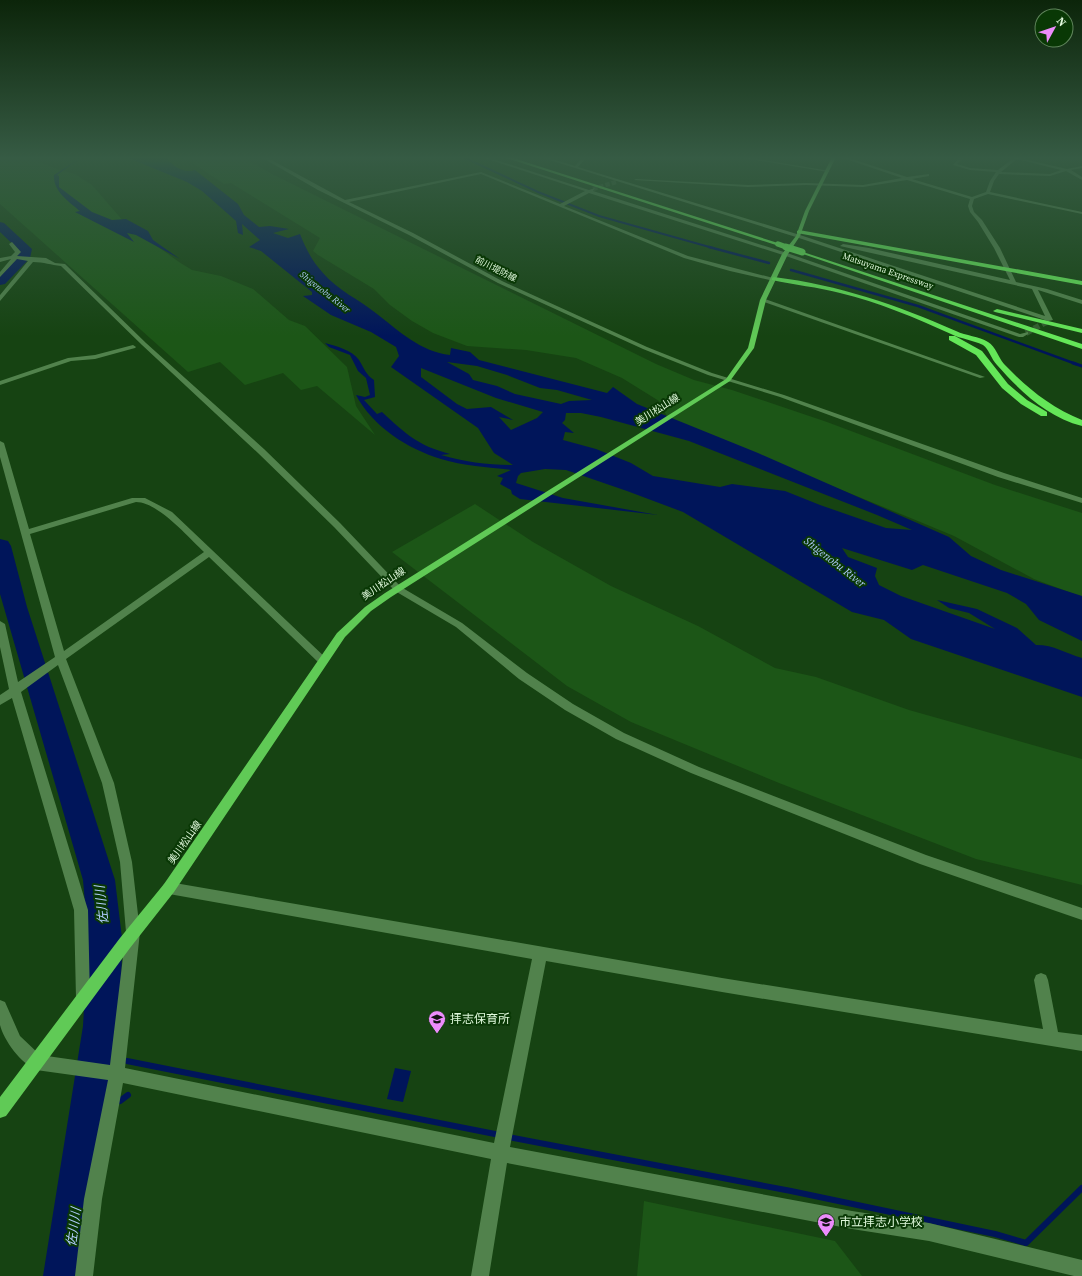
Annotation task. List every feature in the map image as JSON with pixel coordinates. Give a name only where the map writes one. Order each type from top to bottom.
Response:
[{"type":"highway","name":"Matsuyama Expressway","points":[[698,217],[803,249],[1082,340]]},
{"type":"highway","name":"Matsuyama Expressway","points":[[702,217],[780,242]]},
{"type":"highway","points":[[798,234],[1005,266],[1057,272],[1082,280]]},
{"type":"highway","name":"Matsuyama Expressway","points":[[803,249],[947,301],[1082,347]]},
{"type":"highway","points":[[1005,266],[1049,278],[1082,283]]},
{"type":"highway","points":[[774,279],[801,281],[860,295],[904,310],[964,338],[985,343],[991,348],[995,359],[1037,402],[1082,422]]},
{"type":"highway","points":[[774,279],[829,291],[884,307],[960,341],[962,345],[979,353],[1005,386],[1024,402],[1046,416],[1082,429]]},
{"type":"highway","points":[[947,301],[1082,352]]},
{"type":"highway","points":[[986,308],[1082,332]]},
{"type":"main road","name":"美川松山線","points":[[0,1110],[129,937],[169,888],[341,635],[368,609],[408,582],[728,380],[751,348],[764,300],[785,254],[798,234],[806,217]]},
{"type":"street","name":"前川堤防線","points":[[375,217],[533,298],[645,348],[728,380],[782,396],[994,472],[1082,501]]},
{"type":"street","points":[[592,217],[686,257],[732,270],[774,279]]},
{"type":"street","points":[[671,217],[785,254],[1021,336],[1026,333]]},
{"type":"street","points":[[739,217],[798,234],[825,245],[1049,320],[1034,288]]},
{"type":"street","points":[[976,217],[997,248],[1014,283]]},
{"type":"street","points":[[0,275],[15,258],[18,252],[12,244]]},
{"type":"street","points":[[825,245],[869,250],[1014,283],[1082,302]]},
{"type":"street","points":[[0,260],[15,258],[46,260],[58,265],[63,265],[144,344],[261,451],[337,525],[398,589],[459,625],[523,676],[569,707],[647,749],[695,770],[925,860],[1082,914]]},
{"type":"street","points":[[0,300],[30,260]]},
{"type":"street","points":[[764,300],[982,377]]},
{"type":"street","points":[[0,383],[70,359],[95,357],[133,347]]},
{"type":"street","points":[[0,443],[59,660],[108,783],[126,862],[129,937],[112,1073],[93,1199],[84,1276]]},
{"type":"street","points":[[25,533],[135,500],[142,500],[169,514],[323,660]]},
{"type":"street","points":[[0,701],[210,552]]},
{"type":"street","points":[[0,624],[81,910],[86,995]]},
{"type":"street","points":[[169,888],[540,954],[1082,1043]]},
{"type":"street","points":[[480,1276],[500,1153],[540,954]]},
{"type":"street","points":[[1041,980],[1052,1039]]},
{"type":"street","points":[[0,1007],[16,1041],[36,1062],[112,1073],[500,1153],[852,1220],[929,1232],[1082,1269]]},
{"type":"green space","points":[[14,217],[119,217],[125,223],[192,270],[221,276],[253,289],[289,320],[305,326],[347,367],[356,406],[375,435],[317,386],[301,390],[283,373],[245,385],[220,362],[188,372]]},
{"type":"green space","points":[[285,217],[358,217],[656,364],[694,380],[732,390],[827,422],[995,485],[1082,513],[1082,597],[1034,579],[954,536],[913,519],[812,478],[673,428],[659,401],[622,378],[576,358],[526,350],[467,346],[433,333],[412,321],[390,305],[374,289],[313,251],[320,238]]},
{"type":"green space","points":[[475,504],[533,542],[611,586],[698,626],[775,668],[816,677],[909,710],[1082,759],[1082,885],[976,859],[779,783],[631,722],[567,686],[392,552]]},
{"type":"green space","points":[[644,1201],[835,1241],[862,1276],[637,1276]]},
{"type":"water","points":[[84,217],[103,217],[112,220],[126,219],[148,231],[153,240],[180,259],[136,235],[127,233],[134,242]]},
{"type":"water","name":"Shigenobu River","points":[[231,217],[246,217],[259,227],[270,226],[289,229],[273,233],[288,238],[300,234],[312,259],[335,285],[370,309],[402,334],[429,350],[450,355],[451,348],[470,352],[479,360],[607,393],[613,387],[637,404],[758,453],[949,537],[971,556],[1001,570],[1082,596],[1082,641],[1039,620],[1026,604],[1007,593],[923,565],[912,570],[842,548],[848,557],[877,568],[875,576],[879,585],[901,596],[995,629],[969,613],[949,608],[937,600],[977,609],[1017,628],[1036,645],[1054,648],[1082,658],[1082,697],[911,639],[884,620],[852,612],[683,512],[627,491],[566,470],[545,469],[521,473],[518,476],[516,483],[563,498],[658,515],[520,499],[512,494],[511,490],[500,484],[503,478],[497,476],[511,470],[467,465],[441,459],[404,443],[382,427],[363,407],[356,395],[365,397],[370,395],[366,378],[358,371],[350,355],[329,347],[325,343],[344,349],[359,360],[367,374],[374,380],[375,397],[364,400],[377,414],[382,412],[413,438],[429,447],[450,454],[441,455],[459,460],[477,463],[513,465],[494,453],[478,428],[391,367],[399,356],[396,347],[371,332],[331,315],[303,296],[312,295],[312,292],[261,251],[249,247],[260,240],[242,224],[243,235],[238,233],[236,221]],"holes":[[[447,362],[477,366],[507,375],[540,388],[557,390],[592,400],[569,401],[561,404],[515,394],[497,386],[473,380],[469,374]],[[421,368],[496,398],[543,412],[537,418],[511,430],[499,417],[513,420],[491,407],[467,409],[457,404],[421,377]],[[566,413],[581,413],[601,417],[689,441],[912,530],[886,528],[785,491],[732,484],[720,487],[653,476],[631,463],[596,449],[563,440],[565,432],[574,433],[562,423],[565,420]]]},
{"type":"water","points":[[395,1068],[411,1071],[403,1102],[387,1099]]},
{"type":"waterway","points":[[601,217],[713,248]]},
{"type":"waterway","name":"佐川川","points":[[0,226],[26,249],[25,255],[0,281]]},
{"type":"waterway","points":[[709,247],[769,263]]},
{"type":"waterway","points":[[791,270],[918,306],[1076,364]]},
{"type":"waterway","points":[[1076,364],[1082,366]]},
{"type":"waterway","name":"佐川川","points":[[0,546],[15,607],[99,880],[105,938],[102,1026],[66,1276]]},
{"type":"waterway","points":[[98,1053],[107,1055]]},
{"type":"waterway","points":[[127,1061],[500,1135]]},
{"type":"waterway","points":[[120,1101],[128,1095]]},
{"type":"waterway","points":[[508,1137],[791,1191],[995,1234],[1026,1243],[1082,1188]]},
{"type":"waterway","points":[[84,1139],[98,1139]]},
{"type":"tunnel","points":[[1026,333],[1048,321]]},
{"type":"place","name":"拝志保育所","points":[[437,1034]]},
{"type":"place","name":"市立拝志小学校","points":[[826,1237]]}]
